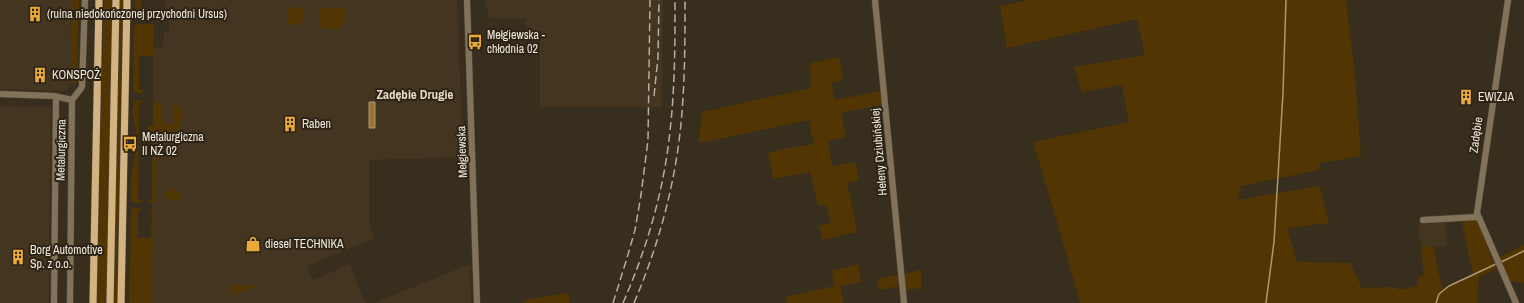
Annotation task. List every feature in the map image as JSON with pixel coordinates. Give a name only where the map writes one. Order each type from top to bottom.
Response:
[{"type":"main road","points":[[110,303],[116,0]]},
{"type":"main road","points":[[121,303],[127,0]]},
{"type":"main road","points":[[93,303],[99,2]]},
{"type":"street","points":[[0,94],[56,97],[72,100],[82,88],[85,0]]},
{"type":"street","name":"Mełgiewska","points":[[467,0],[477,303]]},
{"type":"street","name":"Heleny Dziubińskiej","points":[[875,0],[904,303]]},
{"type":"street","name":"Zadębie","points":[[1508,0],[1477,206],[1477,217],[1516,303]]},
{"type":"street","points":[[54,303],[56,97]]},
{"type":"street","name":"Metalurgiczna","points":[[70,303],[72,100]]},
{"type":"street","points":[[1423,220],[1477,217]]},
{"type":"shaded area","points":[[0,0],[72,0],[71,83],[67,91],[0,89]]},
{"type":"shaded area","points":[[72,0],[79,0],[77,83],[75,85],[71,83]]},
{"type":"shaded area","points":[[104,0],[114,0],[107,303],[96,303]]},
{"type":"shaded area","points":[[120,0],[123,0],[117,303],[113,303]]},
{"type":"shaded area","points":[[135,0],[141,0],[141,9],[154,9],[153,11],[150,13],[135,11]]},
{"type":"shaded area","points":[[165,0],[457,0],[463,157],[369,160],[369,221],[375,238],[307,266],[313,280],[350,264],[365,303],[152,303],[153,47],[163,48],[164,32],[169,32],[169,16],[164,15]]},
{"type":"shaded area","points":[[485,0],[663,0],[662,107],[540,107],[540,34],[526,34],[526,19],[489,18]]},
{"type":"shaded area","points":[[1028,0],[1346,0],[1355,76],[1361,156],[1320,163],[1319,170],[1241,186],[1238,200],[1319,186],[1329,223],[1287,228],[1297,262],[1350,263],[1362,288],[1396,287],[1399,290],[1417,286],[1418,277],[1424,276],[1421,247],[1434,246],[1438,272],[1443,290],[1473,274],[1462,220],[1473,219],[1477,221],[1496,269],[1479,277],[1477,303],[1080,303],[1033,142],[1129,122],[1122,85],[1082,92],[1074,67],[1145,55],[1137,19],[1007,48],[1000,6]]},
{"type":"shaded area","points":[[288,7],[303,8],[303,20],[300,24],[288,25]]},
{"type":"shaded area","points":[[320,8],[345,8],[343,24],[338,29],[333,30],[321,28],[319,24]]},
{"type":"shaded area","points":[[139,24],[154,24],[153,56],[139,56],[139,90],[144,90],[140,94],[133,91],[134,26]]},
{"type":"shaded area","points":[[839,57],[843,80],[831,83],[835,100],[881,91],[884,104],[841,113],[846,137],[828,141],[832,166],[855,162],[859,180],[847,183],[857,232],[823,240],[819,226],[831,223],[826,205],[818,206],[810,172],[773,179],[768,153],[814,144],[809,121],[829,116],[699,143],[702,112],[811,88],[810,63]]},
{"type":"shaded area","points":[[140,100],[144,103],[139,103],[138,200],[143,200],[140,203],[131,202],[131,178],[136,149],[133,103]]},
{"type":"shaded area","points":[[149,102],[164,103],[165,105],[161,105],[161,120],[165,120],[165,124],[174,124],[174,105],[180,106],[182,109],[181,124],[179,129],[160,143],[157,148],[156,198],[155,202],[151,203],[148,200],[152,200],[153,131],[148,131],[148,126],[153,126],[153,103]]},
{"type":"shaded area","points":[[369,102],[375,102],[375,128],[369,128]]},
{"type":"shaded area","points":[[0,106],[51,107],[49,303],[0,303]]},
{"type":"shaded area","points":[[169,189],[178,189],[178,192],[181,192],[181,198],[174,201],[166,198],[163,192],[168,192]]},
{"type":"shaded area","points":[[140,208],[142,210],[138,211],[138,238],[151,238],[152,211],[147,210],[153,209],[152,303],[129,303],[131,209]]},
{"type":"shaded area","points":[[1446,220],[1447,246],[1421,247],[1418,229],[1419,222]]},
{"type":"shaded area","points":[[1524,245],[1524,283],[1509,281],[1498,258]]},
{"type":"shaded area","points":[[470,264],[471,303],[374,303]]},
{"type":"shaded area","points":[[858,264],[861,282],[840,286],[844,303],[786,303],[785,297],[834,286],[832,271]]},
{"type":"shaded area","points":[[921,270],[921,288],[906,290],[904,274]]},
{"type":"shaded area","points":[[898,275],[900,286],[879,290],[877,279]]},
{"type":"shaded area","points":[[231,285],[259,285],[231,296]]},
{"type":"shaded area","points":[[568,293],[570,303],[525,303],[524,300]]},
{"type":"waterway","points":[[1266,303],[1274,242],[1283,93],[1286,0]]},
{"type":"waterway","points":[[1499,263],[1524,251]]},
{"type":"waterway","points":[[1436,303],[1439,294],[1449,286],[1496,264]]},
{"type":"railway","points":[[613,303],[635,230],[648,140],[650,0]]},
{"type":"railway","points":[[654,96],[658,57],[659,0]]},
{"type":"railway","points":[[623,303],[647,240],[664,175],[673,98],[675,0]]},
{"type":"railway","points":[[634,303],[652,257],[666,209],[676,161],[680,137],[683,98],[685,0]]},
{"type":"place","name":"(ruina niedokończonej przychodni Ursus)","points":[[35,14]]},
{"type":"place","name":"Mełgiewska - chłodnia 02","points":[[475,42]]},
{"type":"place","name":"KONSPOŻ","points":[[40,75]]},
{"type":"place","name":"EWIZJA","points":[[1466,97]]},
{"type":"place","name":"Raben","points":[[290,124]]},
{"type":"place","name":"Metalurgiczna II NŻ 02","points":[[130,144]]},
{"type":"place","name":"diesel TECHNIKA","points":[[253,244]]},
{"type":"place","name":"Borg Automotive Sp. z o.o.","points":[[18,257]]},
{"type":"district","name":"Zadębie Drugie","points":[[415,94]]}]
